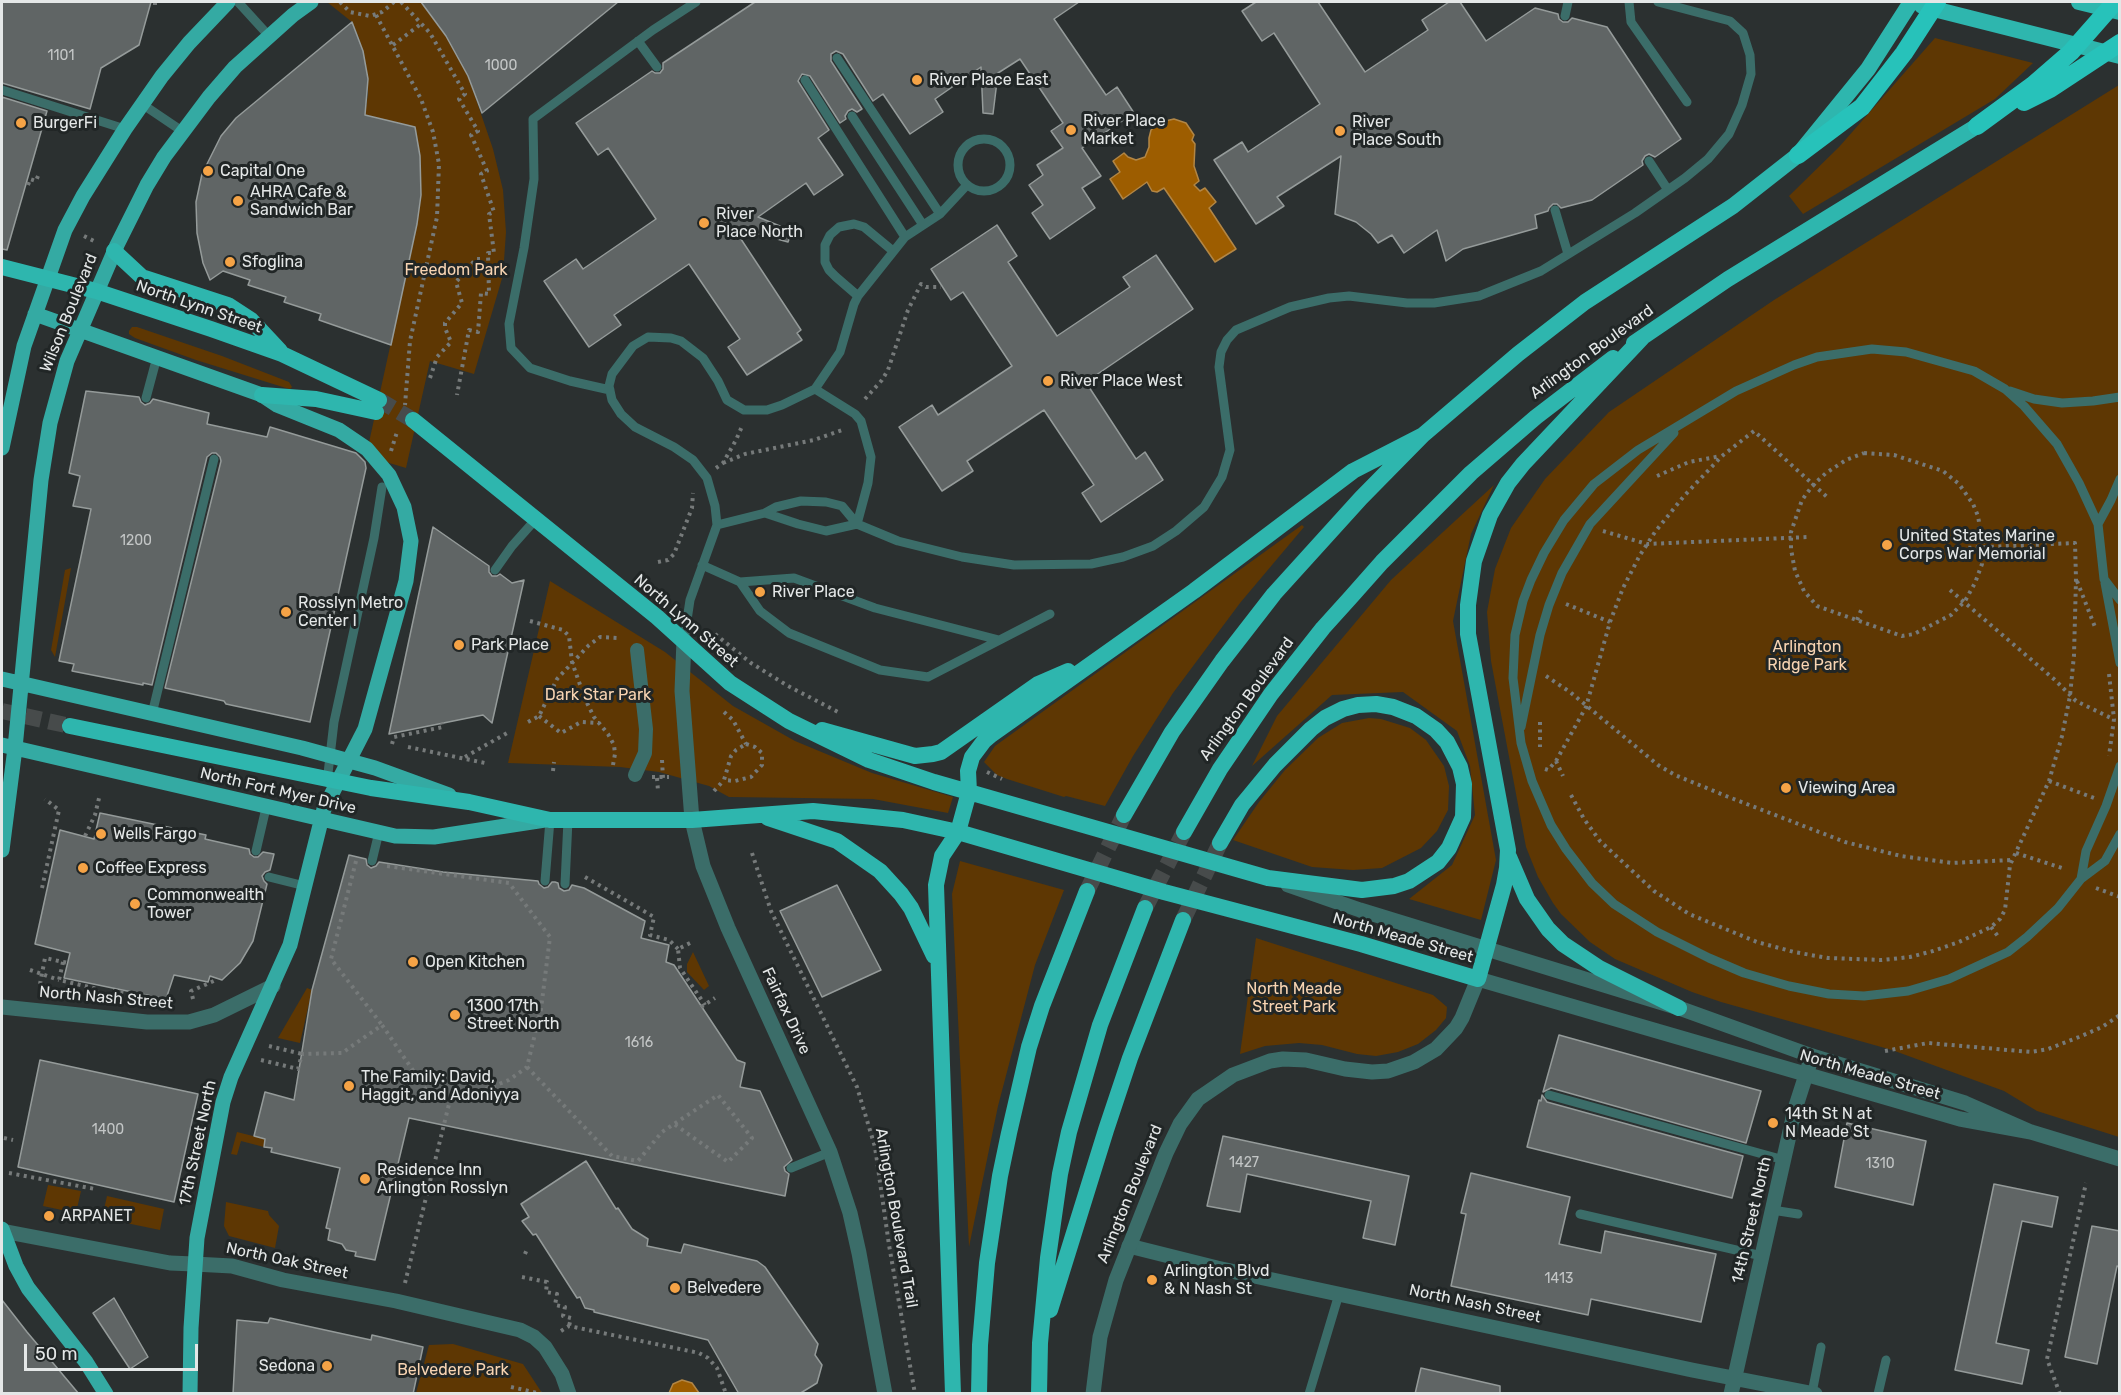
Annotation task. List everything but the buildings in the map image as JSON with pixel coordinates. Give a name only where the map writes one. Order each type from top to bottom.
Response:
[{"type":"highway","points":[[1904,2],[2120,56]]},
{"type":"highway","points":[[1798,155],[1850,92],[1882,48],[1911,2]]},
{"type":"highway","points":[[1124,814],[1184,715],[1247,628],[1331,529],[1423,435],[1510,360],[1585,302],[1733,206],[1862,107],[1904,53],[1937,2]]},
{"type":"highway","points":[[2079,2],[2120,12]]},
{"type":"highway","name":"Arlington Boulevard","points":[[1184,832],[1220,769],[1271,694],[1323,628],[1382,562],[1447,496],[1504,445],[1569,390],[1728,279],[2041,87],[2115,2]]},
{"type":"highway","points":[[2041,87],[2120,43]]},
{"type":"highway","points":[[114,251],[142,277],[228,305],[251,320],[282,354]]},
{"type":"highway","name":"North Lynn Street","points":[[2,267],[96,291],[282,354],[377,406],[262,395]]},
{"type":"highway","points":[[1642,338],[1523,464],[1503,491],[1490,515],[1474,561],[1468,605],[1468,634],[1508,850],[1516,878],[1527,899],[1548,929],[1563,944],[1599,968],[1679,1008]]},
{"type":"highway","name":"North Lynn Street","points":[[413,420],[684,640],[715,672],[730,683],[789,721],[869,760],[969,792]]},
{"type":"highway","points":[[953,1394],[936,879],[942,856],[958,832],[969,792],[969,764],[984,741],[1194,591],[1353,471],[1423,435]]},
{"type":"highway","points":[[789,721],[915,756],[933,754],[942,752],[1038,684],[1102,655]]},
{"type":"highway","points":[[1220,843],[1242,805],[1275,765],[1311,729],[1335,712],[1358,705],[1376,704],[1393,707],[1423,720],[1447,742],[1460,767],[1465,801],[1463,817],[1457,833],[1438,862],[1409,880],[1394,886],[1376,888],[1348,889],[1268,878]]},
{"type":"highway","name":"North Fort Myer Drive","points":[[70,726],[371,788],[469,802],[550,820],[692,820],[760,816]]},
{"type":"highway","name":"North Meade Street","points":[[969,792],[1268,878]]},
{"type":"highway","name":"North Meade Street","points":[[760,816],[826,811],[903,820],[958,832],[1164,892],[1478,978]]},
{"type":"highway","points":[[760,816],[806,829],[837,841],[880,871],[902,894],[911,908],[930,944],[939,970]]},
{"type":"highway","points":[[1478,978],[1506,876],[1508,850]]},
{"type":"highway","points":[[979,1394],[980,1345],[987,1263],[1008,1132],[1029,1047],[1042,1006],[1087,891]]},
{"type":"highway","points":[[1039,1394],[1041,1342],[1052,1229],[1069,1132],[1100,1025],[1144,908]]},
{"type":"highway","points":[[1041,1342],[1109,1119],[1145,1018],[1184,920]]},
{"type":"main road","name":"Wilson Boulevard","points":[[2,448],[14,388],[35,314],[65,230],[142,104],[189,43],[228,2]]},
{"type":"main road","name":"Wilson Boulevard","points":[[2,850],[8,747],[21,683],[44,461],[60,383],[79,330],[114,251],[147,185],[182,131],[235,67],[311,2]]},
{"type":"main road","name":"17th Street North","points":[[35,314],[262,395],[277,405],[339,430],[367,448],[389,475],[404,507],[411,541],[410,563],[365,729],[324,809],[293,938],[227,1085],[209,1166],[194,1264],[190,1394]]},
{"type":"main road","name":"North Fort Myer Drive","points":[[2,679],[313,751],[375,768],[469,802]]},
{"type":"main road","name":"North Fort Myer Drive","points":[[8,747],[395,836],[434,837],[550,820]]},
{"type":"main road","points":[[2,1230],[16,1266],[28,1288],[86,1362],[106,1394]]},
{"type":"street","name":"Fairfax Drive","points":[[684,640],[682,691],[692,820],[703,866],[830,1152],[848,1207],[859,1253],[885,1394]]},
{"type":"street","points":[[637,650],[646,729],[645,753],[640,775]]},
{"type":"street","name":"North Meade Street","points":[[1268,878],[1360,910],[1679,1008],[1812,1056],[1965,1103],[2031,1132]]},
{"type":"street","name":"North Meade Street","points":[[1478,978],[1960,1119],[2031,1132],[2120,1159]]},
{"type":"street","name":"Arlington Boulevard","points":[[1093,1394],[1104,1322],[1129,1246],[1179,1124],[1198,1099],[1210,1089],[1243,1071],[1282,1059],[1306,1060],[1345,1069],[1372,1072],[1388,1071],[1409,1064],[1429,1054],[1452,1033],[1462,1018],[1478,978]]},
{"type":"street","name":"North Nash Street","points":[[2,1007],[147,1023],[189,1022],[214,1016],[273,986]]},
{"type":"street","name":"14th Street North","points":[[1731,1394],[1772,1210],[1805,1075],[1812,1056]]},
{"type":"street","name":"North Oak Street","points":[[2,1230],[170,1263],[232,1266],[282,1280],[373,1297],[509,1327],[534,1337],[552,1357],[562,1374],[569,1394]]},
{"type":"street","name":"North Nash Street","points":[[1129,1246],[1217,1268],[1813,1393]]},
{"type":"lane","points":[[237,2],[269,36]]},
{"type":"lane","points":[[610,390],[570,381],[530,368],[511,348],[509,324],[524,248],[534,179],[533,119],[638,41],[696,2]]},
{"type":"lane","points":[[1564,16],[1569,2]]},
{"type":"lane","points":[[1629,2],[1631,22],[1687,102]]},
{"type":"lane","points":[[717,525],[801,501],[826,502],[842,506],[856,524],[898,541],[962,557],[1014,565],[1091,564],[1123,557],[1153,546],[1176,531],[1204,507],[1222,477],[1230,450],[1219,367],[1224,346],[1236,330],[1290,308],[1329,298],[1349,296],[1407,303],[1434,303],[1479,296],[1541,271],[1635,213],[1708,159],[1729,134],[1742,105],[1751,74],[1750,55],[1743,33],[1730,21],[1658,2]]},
{"type":"lane","points":[[638,41],[657,67]]},
{"type":"lane","points":[[837,58],[940,214]]},
{"type":"lane","points":[[805,80],[905,237]]},
{"type":"lane","points":[[2,90],[125,129]]},
{"type":"lane","points":[[142,104],[182,131]]},
{"type":"lane","points":[[852,116],[923,225]]},
{"type":"lane","points":[[977,139],[996,141],[1001,144],[1006,150],[1009,165],[1002,184],[993,190],[984,191],[967,185],[958,169],[959,157],[965,146],[977,139]]},
{"type":"lane","points":[[1649,161],[1668,190]]},
{"type":"lane","points":[[684,640],[690,600],[717,525],[711,487],[703,471],[693,460],[674,447],[632,425],[614,404],[610,390],[611,378],[615,369],[633,346],[648,337],[671,338],[681,341],[703,358],[728,400],[748,410],[767,410],[815,389],[840,352],[858,296],[905,237],[940,214],[967,185]]},
{"type":"lane","points":[[1555,210],[1568,254]]},
{"type":"lane","points":[[858,296],[836,278],[825,262],[825,245],[830,235],[839,227],[854,224],[864,227],[893,251]]},
{"type":"lane","points":[[2120,397],[2068,403],[2034,399],[2005,389],[1974,372],[1942,361],[1906,352],[1872,349],[1817,357],[1736,391],[1638,450],[1594,484],[1570,511],[1544,553],[1523,601],[1515,635],[1513,678],[1519,733],[1529,772],[1551,825],[1583,870],[1609,899],[1643,924],[1709,958],[1744,973],[1789,987],[1829,994],[1864,996],[1908,991],[1938,984],[2008,952],[2058,908],[2081,879],[2105,861],[2120,834]]},
{"type":"lane","points":[[146,398],[158,357]]},
{"type":"lane","points":[[815,389],[857,416],[868,442],[871,457],[870,471],[856,524]]},
{"type":"lane","points":[[2005,389],[2035,418],[2058,447],[2079,483],[2098,524],[2104,579],[2120,663]]},
{"type":"lane","points":[[1519,733],[1540,635],[1562,573],[1590,524],[1684,422]]},
{"type":"lane","points":[[152,714],[214,459]]},
{"type":"lane","points":[[2098,524],[2120,479]]},
{"type":"lane","points":[[324,809],[334,722],[374,538],[382,487]]},
{"type":"lane","points":[[765,513],[798,525],[826,531],[856,524]]},
{"type":"lane","points":[[495,570],[536,519]]},
{"type":"lane","points":[[702,565],[740,582],[794,578],[875,608],[999,640]]},
{"type":"lane","points":[[2104,579],[2120,600]]},
{"type":"lane","points":[[740,582],[760,611],[789,633],[880,670],[928,677],[1050,615]]},
{"type":"lane","points":[[2081,879],[2086,851],[2106,806],[2120,766]]},
{"type":"lane","points":[[256,851],[266,808]]},
{"type":"lane","points":[[545,881],[550,820]]},
{"type":"lane","points":[[565,884],[568,820]]},
{"type":"lane","points":[[373,863],[379,832]]},
{"type":"lane","points":[[269,877],[305,886]]},
{"type":"lane","points":[[1549,1095],[1784,1160]]},
{"type":"lane","points":[[791,1168],[830,1152]]},
{"type":"lane","points":[[1772,1210],[1798,1214]]},
{"type":"lane","points":[[1581,1214],[1762,1256]]},
{"type":"lane","points":[[1309,1394],[1339,1294]]},
{"type":"lane","points":[[1813,1393],[1821,1347]]},
{"type":"lane","points":[[1878,1394],[1886,1360]]},
{"type":"path","points":[[340,2],[354,14],[364,16],[376,15],[394,2]]},
{"type":"path","points":[[401,2],[430,33],[465,94],[459,99],[478,131],[471,135],[487,171],[482,174],[494,212],[489,214],[494,253],[488,253],[489,294],[481,293],[478,332],[469,330],[457,395]]},
{"type":"path","points":[[376,15],[427,116],[433,132],[439,164],[437,217],[410,341]]},
{"type":"path","points":[[393,45],[421,24]]},
{"type":"path","points":[[28,185],[30,179],[36,181],[38,176]]},
{"type":"path","points":[[84,236],[97,243]]},
{"type":"path","points":[[430,378],[437,357],[451,342],[445,323],[462,303],[456,282],[476,259],[480,259]]},
{"type":"path","points":[[865,399],[888,370],[908,310],[921,284],[926,287],[941,287]]},
{"type":"path","points":[[723,463],[736,440],[748,410]]},
{"type":"path","points":[[716,469],[723,463],[745,454],[814,440],[845,429]]},
{"type":"path","points":[[1542,760],[1543,767],[1548,770],[1556,761],[1586,707],[1610,622],[1623,588],[1647,544],[1684,496],[1722,456],[1754,431],[1827,497]]},
{"type":"path","points":[[1869,453],[1894,455],[1943,471],[1959,484],[1973,504],[1978,516],[1983,546],[1982,564],[1975,584],[1965,601],[1942,621],[1902,636],[1817,606],[1807,595],[1795,571],[1791,538],[1799,506],[1813,485],[1838,464],[1869,453]]},
{"type":"path","points":[[1653,480],[1680,465],[1722,456]]},
{"type":"path","points":[[658,562],[668,560],[675,551],[692,508],[692,488]]},
{"type":"path","points":[[1607,521],[1599,530],[1626,540],[1647,544],[1809,537]]},
{"type":"path","points":[[1571,795],[1599,841],[1664,899],[1689,914],[1757,942],[1810,955],[1863,960],[1899,958],[1933,951],[1991,927],[2003,915],[2007,905],[2009,869],[2049,781],[2062,736],[2070,696],[2076,579],[2075,543],[1964,548]]},
{"type":"path","points":[[2076,579],[2097,634]]},
{"type":"path","points":[[1950,590],[2076,701],[2114,719]]},
{"type":"path","points":[[1561,602],[1610,622]]},
{"type":"path","points":[[1857,620],[1862,608]]},
{"type":"path","points":[[530,621],[563,630],[568,634],[572,662],[585,699],[614,745],[613,765]]},
{"type":"path","points":[[715,634],[751,663],[788,686],[843,714]]},
{"type":"path","points":[[528,722],[539,716],[557,679],[572,662],[600,637],[617,638]]},
{"type":"path","points":[[1543,684],[1546,666]]},
{"type":"path","points":[[2108,668],[2114,719],[2108,764]]},
{"type":"path","points":[[1544,675],[1570,692],[1644,755],[1675,775],[1845,842],[1929,861],[1973,863],[2013,860]]},
{"type":"path","points":[[724,712],[733,720],[746,744],[762,753],[762,765],[751,777],[735,781],[724,780]]},
{"type":"path","points":[[1540,713],[1541,754]]},
{"type":"path","points":[[539,716],[561,733],[581,722],[599,723]]},
{"type":"path","points":[[392,744],[394,737],[443,727],[442,723]]},
{"type":"path","points":[[464,757],[507,733]]},
{"type":"path","points":[[714,791],[724,780],[731,756],[746,744]]},
{"type":"path","points":[[408,747],[484,763]]},
{"type":"path","points":[[1556,761],[1563,777]]},
{"type":"path","points":[[553,771],[554,762]]},
{"type":"path","points":[[640,775],[657,778],[669,777]]},
{"type":"path","points":[[657,778],[658,791]]},
{"type":"path","points":[[2049,781],[2098,799],[2100,792]]},
{"type":"path","points":[[85,836],[95,815],[100,794]]},
{"type":"path","points":[[42,888],[59,810],[45,799]]},
{"type":"path","name":"Arlington Boulevard Trail","points":[[752,853],[771,911],[857,1087],[875,1147],[889,1245],[915,1394]]},
{"type":"path","points":[[2016,853],[2065,868]]},
{"type":"path","points":[[356,861],[373,863],[509,883],[550,937],[541,1009],[526,1067],[509,1080],[450,1100],[429,1094],[382,1025],[331,959],[356,861]]},
{"type":"path","points":[[2061,875],[2069,861]]},
{"type":"path","points":[[585,877],[654,917],[650,935],[669,940],[678,949],[680,968],[703,1006],[715,998]]},
{"type":"path","points":[[2096,888],[2120,897]]},
{"type":"path","points":[[678,949],[690,943]]},
{"type":"path","points":[[40,984],[45,958],[65,962],[59,980]]},
{"type":"path","points":[[30,970],[59,980],[98,989],[96,998]]},
{"type":"path","points":[[193,999],[191,991],[216,980]]},
{"type":"path","points":[[113,997],[115,990],[134,995],[133,1001]]},
{"type":"path","points":[[1248,993],[1269,991]]},
{"type":"path","points":[[1885,1051],[1928,1043],[2016,1052],[2039,1051],[2087,1034],[2120,1015]]},
{"type":"path","points":[[269,1046],[302,1054],[342,1053],[382,1025]]},
{"type":"path","points":[[261,1060],[298,1068],[302,1054]]},
{"type":"path","points":[[526,1067],[612,1156],[638,1161],[662,1132],[674,1124],[718,1095],[752,1138],[728,1162],[674,1124]]},
{"type":"path","points":[[405,1283],[450,1100]]},
{"type":"path","points":[[4,1138],[14,1140]]},
{"type":"path","points":[[9,1173],[95,1190]]},
{"type":"path","points":[[2060,1394],[2047,1359],[2086,1183]]},
{"type":"path","points":[[522,1277],[547,1282],[546,1292],[557,1294],[555,1305],[565,1307],[563,1316],[571,1318],[569,1326]]},
{"type":"path","points":[[561,1331],[569,1326],[699,1353],[708,1358],[717,1368],[726,1394]]},
{"type":"path","points":[[511,1387],[542,1394]]},
{"type":"green space","name":"Freedom Park","points":[[327,2],[421,2],[446,36],[468,76],[493,149],[503,190],[506,232],[503,275],[474,374],[430,361],[406,468],[366,456],[417,224],[421,182],[418,141],[415,127],[365,115],[368,79],[359,38],[352,22]]},
{"type":"green space","points":[[1935,38],[2033,63],[1995,99],[1803,214],[1789,196],[1839,147]]},
{"type":"green space","name":"Arlington Ridge Park","points":[[2119,85],[2119,1137],[2037,1111],[2004,1091],[1892,1050],[1692,992],[1615,959],[1590,942],[1553,903],[1538,877],[1526,847],[1491,661],[1487,612],[1495,569],[1511,528],[1545,479],[1609,412],[1774,300]]},
{"type":"green space","points":[[132,327],[222,356],[289,382],[292,387],[286,388],[196,360],[135,338],[129,334]]},
{"type":"green space","points":[[1494,485],[1471,534],[1453,621],[1496,860],[1481,920],[1409,899],[1452,865],[1475,815],[1470,766],[1457,731],[1403,692],[1332,695],[1252,766],[1277,716],[1391,580]]},
{"type":"green space","points":[[1302,525],[1304,527],[1240,603],[1173,693],[1105,806],[1064,797],[1007,779],[997,775],[984,762],[995,746]]},
{"type":"green space","points":[[71,568],[55,657],[51,650],[65,570]]},
{"type":"green space","name":"Dark Star Park","points":[[550,581],[665,652],[733,706],[795,741],[872,773],[953,797],[948,813],[873,799],[729,797],[709,786],[659,772],[620,767],[508,763]]},
{"type":"green space","points":[[1369,718],[1381,719],[1410,728],[1426,740],[1444,766],[1449,786],[1448,810],[1437,831],[1421,848],[1382,868],[1353,870],[1312,867],[1233,840],[1285,770],[1318,738],[1342,723]]},
{"type":"green space","points":[[960,861],[1064,890],[1035,965],[998,1106],[969,1247],[952,894]]},
{"type":"green space","name":"North Meade Street Park","points":[[1256,938],[1433,995],[1447,1007],[1446,1018],[1436,1030],[1418,1044],[1398,1052],[1376,1056],[1357,1054],[1322,1045],[1299,1043],[1265,1046],[1240,1054]]},
{"type":"green space","points":[[693,952],[709,986],[704,990],[687,972],[687,964]]},
{"type":"green space","points":[[307,988],[312,990],[300,1043],[278,1038]]},
{"type":"green space","points":[[237,1132],[265,1139],[264,1147],[241,1141],[237,1155],[231,1154]]},
{"type":"green space","points":[[48,1185],[81,1191],[76,1213],[43,1206]]},
{"type":"green space","points":[[107,1196],[164,1209],[160,1230],[102,1218]]},
{"type":"green space","points":[[226,1202],[268,1211],[279,1226],[275,1248],[229,1236],[224,1226]]},
{"type":"green space","name":"Belvedere Park","points":[[453,1344],[523,1364],[542,1393],[416,1393],[429,1345]]},
{"type":"shaded area","points":[[1174,119],[1186,123],[1194,135],[1192,140],[1195,144],[1194,166],[1199,181],[1194,185],[1200,191],[1205,188],[1216,202],[1209,208],[1236,249],[1215,262],[1164,188],[1157,192],[1152,191],[1147,182],[1123,199],[1110,179],[1120,172],[1113,161],[1124,153],[1136,160],[1145,157],[1151,130],[1161,122]]},
{"type":"shaded area","points":[[682,1380],[692,1383],[699,1393],[669,1393],[673,1384]]},
{"type":"tunnel","points":[[379,400],[413,420]]},
{"type":"tunnel","points":[[2,711],[70,726]]},
{"type":"tunnel","points":[[1087,891],[1124,815]]},
{"type":"tunnel","points":[[1145,908],[1184,832]]},
{"type":"tunnel","points":[[1183,920],[1220,843]]},
{"type":"place","name":"River Place East","points":[[917,80]]},
{"type":"place","name":"BurgerFi","points":[[21,123]]},
{"type":"place","name":"River Place Market","points":[[1071,130]]},
{"type":"place","name":"River Place South","points":[[1340,131]]},
{"type":"place","name":"Capital One","points":[[208,171]]},
{"type":"place","name":"AHRA Cafe & Sandwich Bar","points":[[238,201]]},
{"type":"place","name":"River Place North","points":[[704,223]]},
{"type":"place","name":"Sfoglina","points":[[230,262]]},
{"type":"place","name":"River Place West","points":[[1048,381]]},
{"type":"place","name":"United States Marine Corps War Memorial","points":[[1887,545]]},
{"type":"place","name":"River Place","points":[[760,592]]},
{"type":"place","name":"Rosslyn Metro Center I","points":[[286,612]]},
{"type":"place","name":"Park Place","points":[[459,645]]},
{"type":"place","name":"Viewing Area","points":[[1786,788]]},
{"type":"place","name":"Wells Fargo","points":[[101,834]]},
{"type":"place","name":"Coffee Express","points":[[83,868]]},
{"type":"place","name":"Commonwealth Tower","points":[[135,904]]},
{"type":"place","name":"Open Kitchen","points":[[413,962]]},
{"type":"place","name":"1300 17th Street North","points":[[455,1015]]},
{"type":"place","name":"The Family: David, Haggit, and Adoniyya","points":[[349,1086]]},
{"type":"place","name":"14th St N at N Meade St","points":[[1773,1123]]},
{"type":"place","name":"Residence Inn Arlington Rosslyn","points":[[365,1179]]},
{"type":"place","name":"ARPANET","points":[[49,1216]]},
{"type":"place","name":"Arlington Blvd & N Nash St","points":[[1152,1280]]},
{"type":"place","name":"Belvedere","points":[[675,1288]]},
{"type":"place","name":"Sedona","points":[[327,1366]]}]
